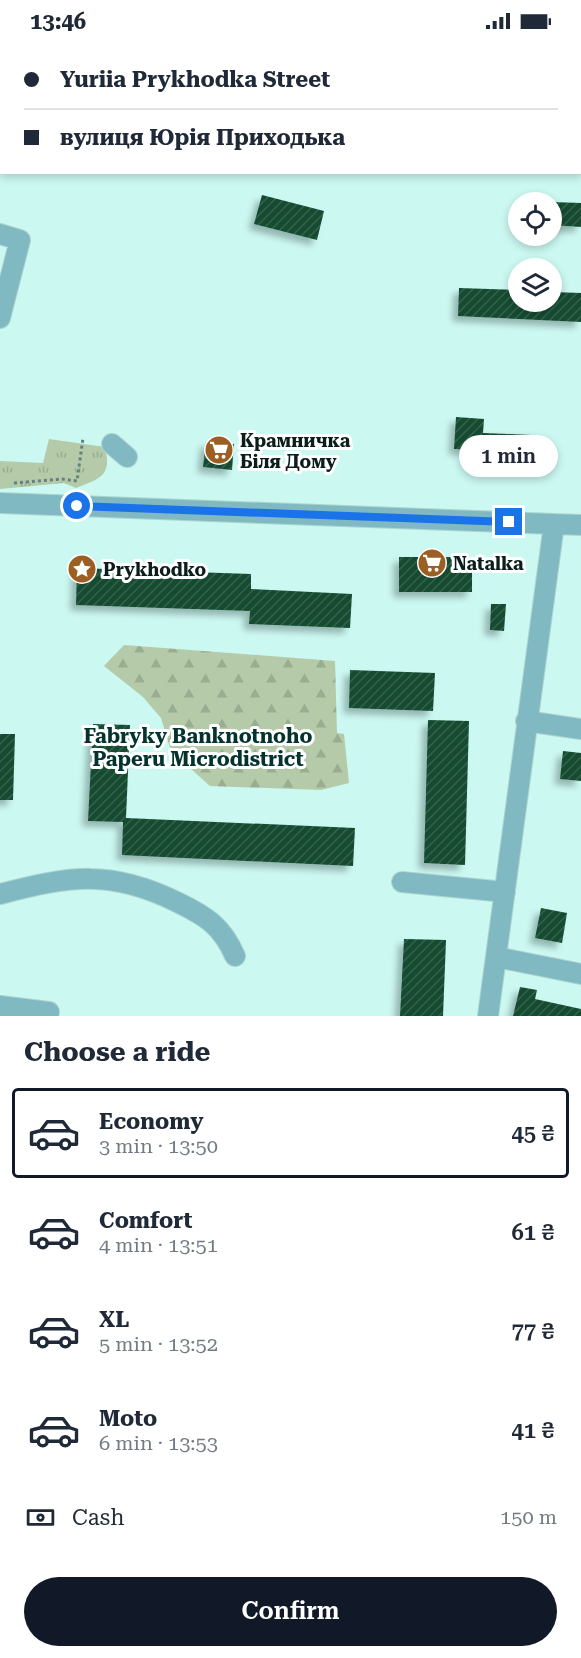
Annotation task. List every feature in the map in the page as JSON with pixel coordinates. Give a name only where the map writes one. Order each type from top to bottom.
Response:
[{"type":"street","points":[[0,234],[20,240],[0,318]]},
{"type":"street","points":[[0,503],[581,525]]},
{"type":"street","points":[[488,1016],[554,524]]},
{"type":"street","points":[[526,721],[581,729]]},
{"type":"street","points":[[0,894],[55,880],[80,878],[129,882],[160,894],[211,921],[227,936],[235,956]]},
{"type":"street","points":[[402,882],[505,892]]},
{"type":"street","points":[[496,957],[581,974]]},
{"type":"street","points":[[0,1006],[49,1012]]},
{"type":"path","points":[[10,483],[62,479],[77,481],[83,438]]},
{"type":"green space","points":[[49,439],[105,447],[107,464],[102,475],[76,488],[64,483],[0,489],[0,461],[43,463]]},
{"type":"green space","points":[[124,645],[335,661],[337,733],[344,734],[349,783],[321,790],[210,786],[171,751],[161,718],[143,697],[104,666]]},
{"type":"building","points":[[262,195],[324,211],[317,240],[254,224]]},
{"type":"building","points":[[562,202],[581,203],[581,227],[562,226]]},
{"type":"building","points":[[459,288],[508,290],[508,312],[562,312],[562,292],[581,293],[581,322],[458,316]]},
{"type":"building","points":[[456,417],[484,419],[483,433],[532,435],[531,452],[454,449]]},
{"type":"building","name":"Крамничка Біля Дому","points":[[206,442],[234,444],[232,470],[203,467]]},
{"type":"building","points":[[399,557],[472,557],[472,592],[399,592]]},
{"type":"building","points":[[77,568],[251,574],[251,589],[352,594],[350,628],[249,624],[250,611],[76,605]]},
{"type":"building","points":[[491,604],[506,604],[504,631],[490,630]]},
{"type":"building","points":[[350,670],[435,673],[433,711],[349,708]]},
{"type":"building","points":[[428,720],[469,721],[465,865],[424,863]]},
{"type":"building","points":[[93,724],[130,725],[126,818],[355,828],[353,866],[122,855],[123,822],[88,821]]},
{"type":"building","points":[[0,734],[15,734],[13,800],[0,800]]},
{"type":"building","points":[[563,751],[581,753],[581,781],[560,779]]},
{"type":"building","points":[[541,908],[567,913],[562,943],[535,938]]},
{"type":"building","points":[[404,939],[446,940],[443,1016],[400,1016]]},
{"type":"building","points":[[520,987],[537,990],[535,999],[581,1009],[581,1016],[513,1016]]},
{"type":"place","name":"Крамничка Біля Дому","points":[[219,450]]},
{"type":"place","name":"Natalka","points":[[432,563]]},
{"type":"place","name":"Prykhodko","points":[[82,569]]},
{"type":"district","name":"Fabryky Banknotnoho Paperu Microdistrict","points":[[198,748]]},
{"type":"route","points":[[77,506],[509,522]]}]
